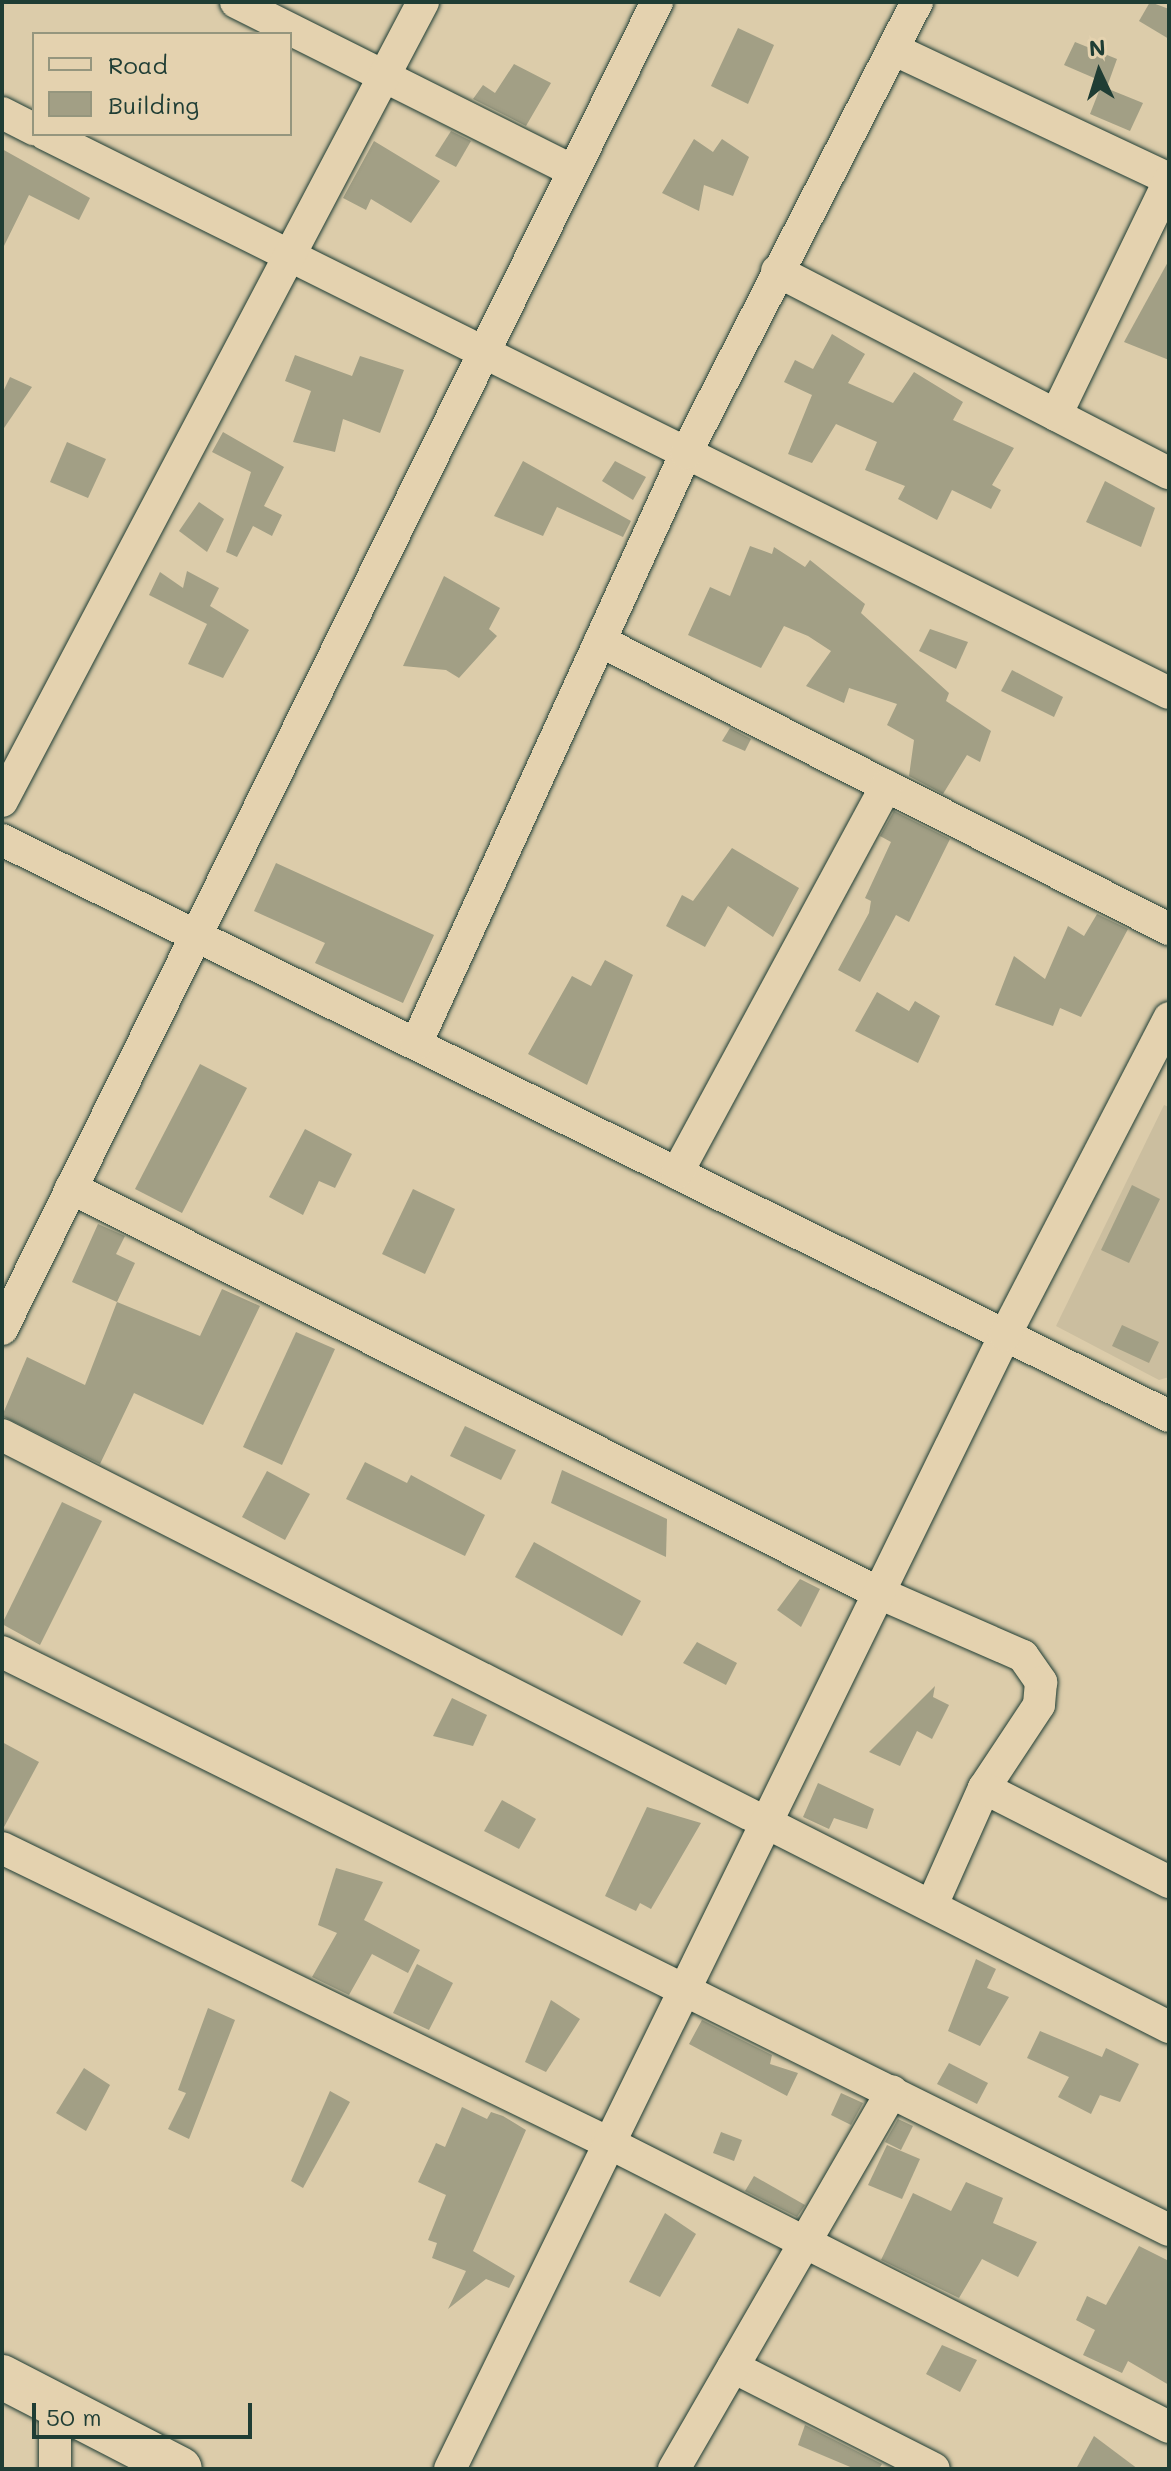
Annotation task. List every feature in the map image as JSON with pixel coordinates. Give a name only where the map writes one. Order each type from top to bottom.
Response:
[{"type":"main road","points":[[2,2377],[180,2469]]},
{"type":"street","points":[[236,2],[386,73],[573,171]]},
{"type":"street","points":[[2,801],[423,2]]},
{"type":"street","points":[[2,1329],[657,2]]},
{"type":"street","points":[[416,1044],[686,453],[917,2]]},
{"type":"street","points":[[893,49],[1169,180],[1056,415]]},
{"type":"street","points":[[2,113],[32,128]]},
{"type":"street","points":[[49,136],[1169,693]]},
{"type":"street","points":[[777,271],[1169,473]]},
{"type":"street","points":[[600,641],[1169,929]]},
{"type":"street","points":[[677,1173],[886,786]]},
{"type":"street","points":[[2,840],[1169,1416]]},
{"type":"street","points":[[450,2469],[607,2142],[687,1988],[1005,1335],[1169,1018]]},
{"type":"street","points":[[71,1188],[879,1593],[1023,1656],[1036,1669],[1039,1705],[984,1788],[932,1905]]},
{"type":"street","points":[[2,1435],[1169,2027]]},
{"type":"street","points":[[2,1652],[687,1988],[1169,2230]]},
{"type":"street","points":[[984,1788],[1169,1882]]},
{"type":"street","points":[[2,1848],[607,2142],[1169,2427]]},
{"type":"street","points":[[674,2469],[892,2091]]},
{"type":"street","points":[[733,2367],[934,2469]]},
{"type":"street","points":[[55,2402],[55,2469]]},
{"type":"shaded area","points":[[1164,1105],[1169,1107],[1169,1377],[1159,1380],[1056,1326]]},
{"type":"building","points":[[1150,2],[1169,9],[1169,39],[1139,21]]},
{"type":"building","points":[[738,28],[774,45],[748,104],[711,86]]},
{"type":"building","points":[[1075,42],[1117,59],[1108,84],[1064,65]]},
{"type":"building","points":[[514,64],[551,83],[526,126],[473,99],[483,85],[495,93]]},
{"type":"building","points":[[1101,86],[1143,103],[1130,131],[1090,114]]},
{"type":"building","points":[[451,131],[471,141],[456,167],[435,156]]},
{"type":"building","points":[[694,139],[713,152],[722,139],[749,157],[733,196],[704,185],[699,211],[662,193]]},
{"type":"building","points":[[374,141],[440,181],[411,223],[371,199],[366,210],[343,198]]},
{"type":"building","points":[[2,149],[90,198],[79,220],[29,195],[2,250]]},
{"type":"building","points":[[1169,260],[1169,360],[1124,342]]},
{"type":"building","points":[[832,334],[865,354],[848,383],[893,403],[914,372],[963,402],[953,420],[1014,448],[992,485],[1001,490],[991,509],[952,490],[937,520],[898,499],[905,486],[865,470],[877,442],[836,424],[812,463],[788,454],[812,395],[784,382],[795,360],[813,369]]},
{"type":"building","points":[[295,355],[352,376],[360,356],[404,370],[380,433],[343,419],[335,452],[293,442],[311,391],[285,381]]},
{"type":"building","points":[[10,377],[32,387],[2,431],[2,394]]},
{"type":"building","points":[[223,432],[284,467],[264,506],[282,515],[272,536],[253,526],[237,557],[226,552],[251,472],[212,452]]},
{"type":"building","points":[[67,442],[106,459],[88,498],[50,482]]},
{"type":"building","points":[[523,461],[631,521],[623,537],[557,507],[543,536],[494,516]]},
{"type":"building","points":[[615,461],[646,477],[633,500],[602,481]]},
{"type":"building","points":[[1105,481],[1155,508],[1141,547],[1086,522]]},
{"type":"building","points":[[199,502],[224,519],[207,552],[179,531]]},
{"type":"building","points":[[750,546],[772,554],[774,547],[805,567],[810,560],[865,604],[861,613],[949,693],[946,701],[991,731],[980,762],[967,755],[943,794],[909,776],[914,740],[887,725],[897,704],[849,688],[844,703],[806,686],[831,651],[808,636],[784,626],[761,668],[688,635],[710,587],[730,596]]},
{"type":"building","points":[[187,571],[219,588],[210,606],[249,630],[223,678],[188,664],[207,624],[149,595],[160,572],[183,588]]},
{"type":"building","points":[[444,576],[500,608],[489,629],[497,636],[459,678],[446,670],[403,666]]},
{"type":"building","points":[[930,629],[968,642],[956,669],[919,651]]},
{"type":"building","points":[[1012,670],[1063,697],[1054,717],[1001,691]]},
{"type":"building","points":[[730,728],[751,739],[745,751],[722,741]]},
{"type":"building","points":[[894,811],[950,839],[909,922],[896,915],[860,982],[838,970],[869,913],[871,901],[865,898],[891,842],[880,836]]},
{"type":"building","points":[[732,848],[799,888],[773,937],[728,906],[705,947],[666,926],[682,895],[693,901]]},
{"type":"building","points":[[276,863],[434,935],[403,1003],[315,963],[325,943],[254,911]]},
{"type":"building","points":[[1097,914],[1128,929],[1081,1017],[1060,1008],[1053,1026],[995,1005],[1014,956],[1045,979],[1068,926],[1084,936]]},
{"type":"building","points":[[605,960],[633,975],[587,1085],[528,1054],[572,976],[591,986]]},
{"type":"building","points":[[877,992],[909,1011],[915,1001],[940,1016],[918,1063],[855,1031]]},
{"type":"building","points":[[200,1064],[247,1088],[182,1213],[135,1189]]},
{"type":"building","points":[[305,1129],[352,1154],[335,1188],[319,1181],[303,1215],[269,1197]]},
{"type":"building","points":[[1132,1185],[1160,1199],[1129,1263],[1101,1250]]},
{"type":"building","points":[[413,1189],[455,1209],[425,1274],[382,1254]]},
{"type":"building","points":[[98,1224],[125,1236],[116,1254],[135,1263],[117,1302],[72,1282]]},
{"type":"building","points":[[222,1289],[260,1306],[203,1425],[134,1393],[100,1464],[2,1416],[27,1357],[85,1385],[117,1302],[200,1336]]},
{"type":"building","points":[[1122,1325],[1159,1342],[1149,1363],[1112,1346]]},
{"type":"building","points":[[296,1332],[335,1349],[282,1465],[243,1447]]},
{"type":"building","points":[[465,1426],[516,1450],[501,1480],[450,1456]]},
{"type":"building","points":[[365,1462],[407,1483],[411,1475],[485,1515],[465,1556],[346,1499]]},
{"type":"building","points":[[562,1470],[667,1519],[666,1557],[551,1503]]},
{"type":"building","points":[[267,1471],[310,1494],[285,1540],[242,1517]]},
{"type":"building","points":[[62,1502],[102,1521],[40,1645],[2,1624]]},
{"type":"building","points":[[534,1542],[641,1601],[622,1636],[515,1577]]},
{"type":"building","points":[[800,1579],[820,1589],[801,1627],[777,1610]]},
{"type":"building","points":[[697,1642],[737,1663],[726,1685],[683,1663]]},
{"type":"building","points":[[935,1686],[933,1697],[949,1705],[932,1739],[917,1731],[900,1766],[869,1752]]},
{"type":"building","points":[[452,1698],[487,1715],[473,1746],[433,1736]]},
{"type":"building","points":[[2,1742],[39,1762],[3,1829],[2,1829]]},
{"type":"building","points":[[818,1783],[874,1809],[867,1829],[834,1818],[829,1829],[803,1817]]},
{"type":"building","points":[[502,1800],[536,1819],[519,1849],[484,1831]]},
{"type":"building","points":[[647,1807],[701,1823],[651,1909],[640,1903],[636,1911],[605,1896]]},
{"type":"building","points":[[336,1868],[383,1882],[364,1920],[420,1950],[408,1973],[372,1954],[349,1995],[312,1977],[337,1933],[318,1925]]},
{"type":"building","points":[[976,1959],[996,1969],[987,1988],[1009,1997],[980,2046],[948,2031]]},
{"type":"building","points":[[417,1964],[453,1983],[429,2030],[393,2013]]},
{"type":"building","points":[[551,2000],[580,2019],[546,2072],[525,2062]]},
{"type":"building","points":[[208,2008],[235,2020],[189,2139],[168,2129],[186,2093],[178,2090]]},
{"type":"building","points":[[702,2020],[772,2055],[770,2064],[798,2073],[787,2096],[689,2044]]},
{"type":"building","points":[[1040,2031],[1102,2057],[1106,2048],[1139,2064],[1120,2102],[1100,2095],[1091,2114],[1058,2097],[1069,2077],[1027,2058]]},
{"type":"building","points":[[949,2063],[988,2083],[977,2104],[937,2084]]},
{"type":"building","points":[[84,2068],[110,2085],[86,2131],[56,2113]]},
{"type":"building","points":[[330,2091],[350,2102],[303,2188],[291,2181]]},
{"type":"building","points":[[841,2093],[863,2103],[851,2125],[831,2115]]},
{"type":"building","points":[[462,2107],[487,2119],[491,2112],[503,2116],[526,2130],[473,2251],[515,2276],[509,2288],[486,2279],[448,2309],[466,2271],[432,2258],[437,2243],[428,2240],[446,2195],[418,2182],[436,2143],[445,2147]]},
{"type":"building","points":[[898,2119],[913,2126],[901,2150],[885,2142]]},
{"type":"building","points":[[721,2132],[742,2140],[734,2161],[713,2153]]},
{"type":"building","points":[[887,2145],[920,2159],[902,2199],[868,2185]]},
{"type":"building","points":[[754,2176],[805,2205],[797,2217],[745,2191]]},
{"type":"building","points":[[966,2182],[1003,2198],[993,2223],[1037,2242],[1018,2277],[982,2259],[959,2298],[881,2260],[913,2193],[951,2211]]},
{"type":"building","points":[[665,2213],[696,2234],[660,2297],[629,2282]]},
{"type":"building","points":[[1139,2246],[1169,2261],[1169,2385],[1128,2361],[1122,2373],[1083,2355],[1095,2330],[1076,2320],[1087,2296],[1106,2305]]},
{"type":"building","points":[[942,2345],[977,2360],[960,2392],[926,2374]]},
{"type":"building","points":[[805,2425],[882,2464],[879,2469],[855,2469],[798,2445]]},
{"type":"building","points":[[1094,2436],[1138,2469],[1076,2469]]}]
